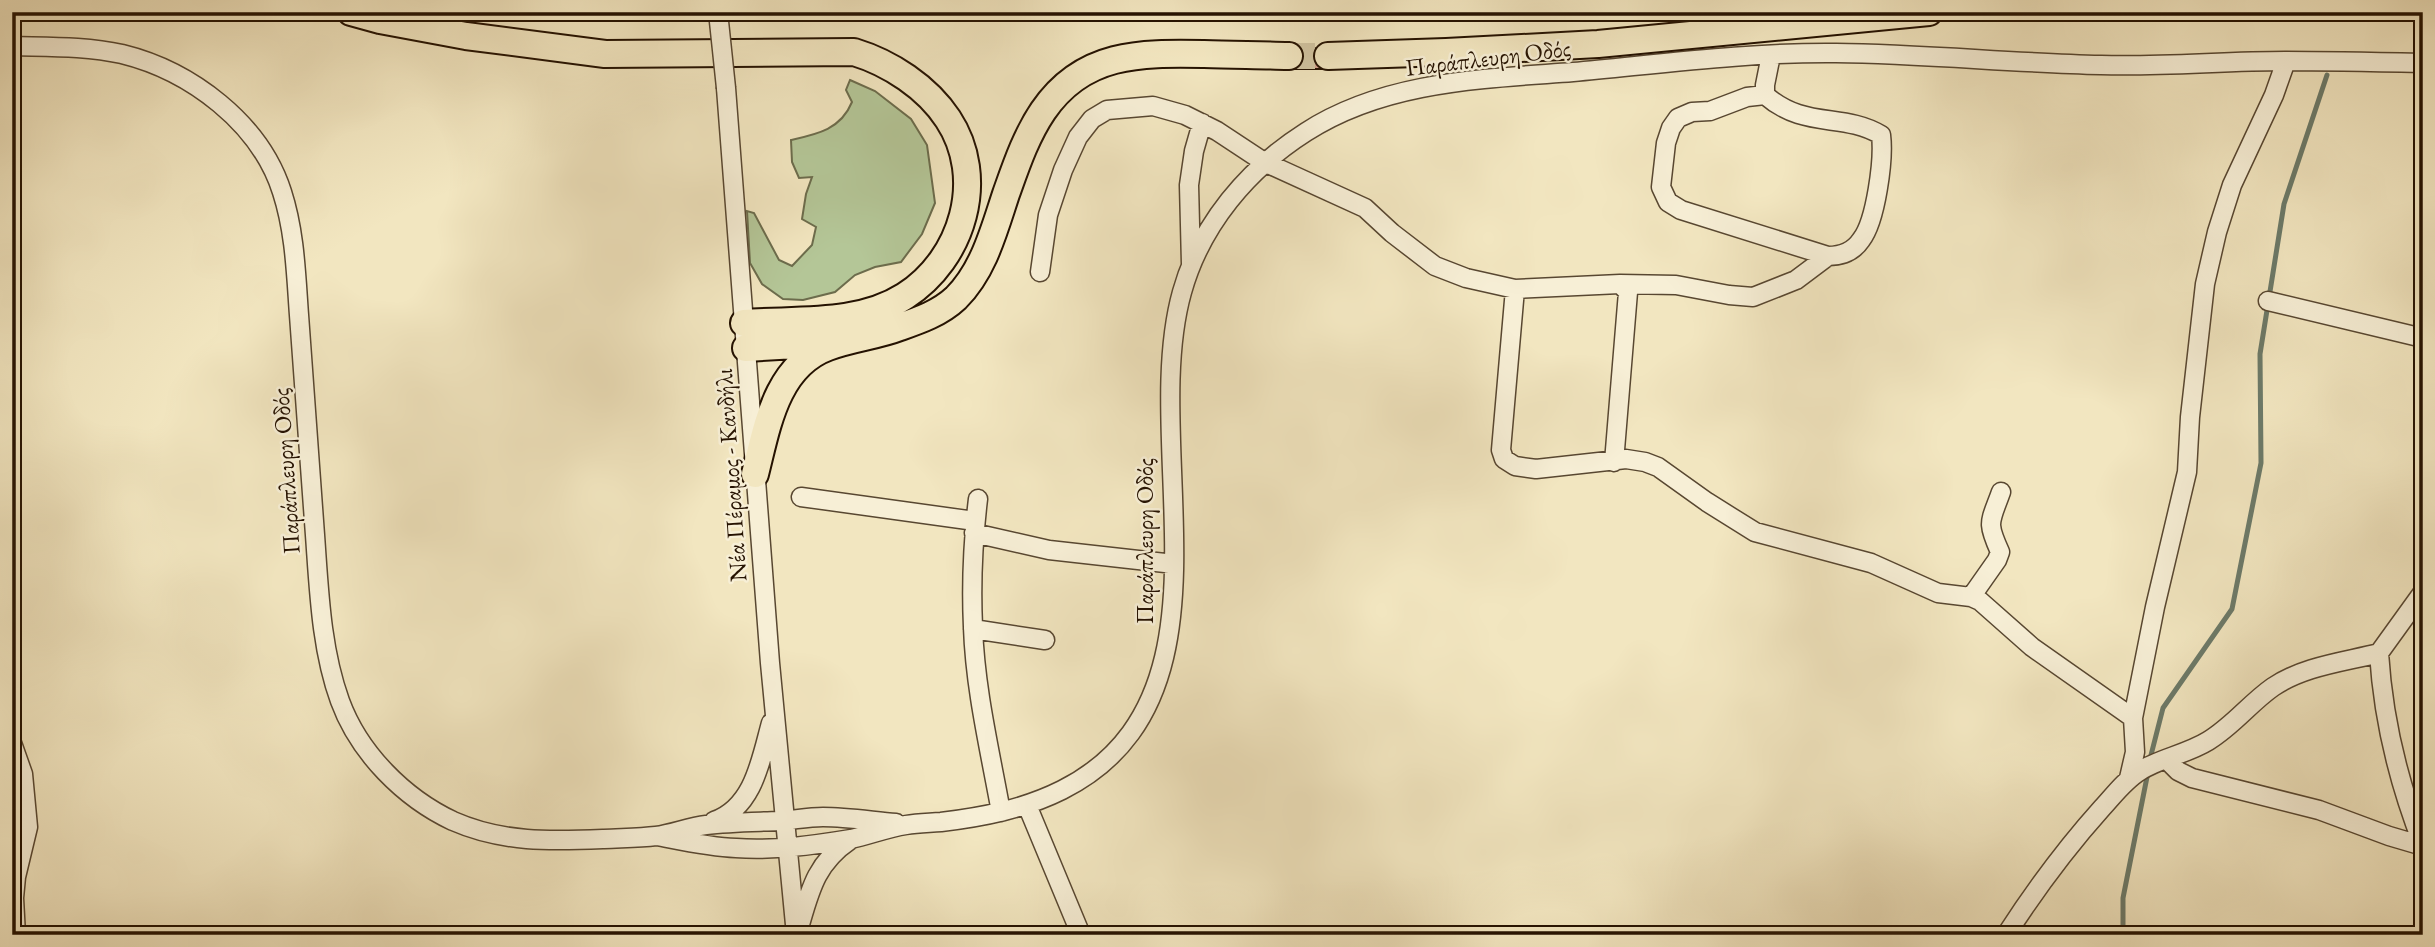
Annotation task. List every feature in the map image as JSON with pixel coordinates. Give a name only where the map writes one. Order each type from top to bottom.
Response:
[{"type":"highway","points":[[351,12],[466,36],[605,54],[854,52],[881,62],[920,89],[948,118],[957,135],[967,177],[963,220],[945,257],[920,285],[885,307],[841,318],[745,335]]},
{"type":"highway","points":[[1328,56],[1598,44],[1928,12]]},
{"type":"highway","points":[[755,474],[771,411],[792,372],[810,356],[842,342],[867,338],[917,321],[957,297],[985,255],[1014,171],[1033,128],[1053,98],[1084,71],[1110,60],[1156,53],[1289,56]]},
{"type":"highway","points":[[745,335],[842,342]]},
{"type":"street","name":"Νέα Πέραμος - Κανδήλι","points":[[718,12],[774,713],[796,935]]},
{"type":"street","name":"Παράπλευρη Οδός","points":[[12,46],[92,49],[121,54],[164,70],[188,82],[227,110],[256,141],[270,163],[282,190],[294,250],[316,557],[325,641],[340,701],[351,725],[383,770],[400,787],[425,806],[484,833],[547,842],[657,836],[702,825],[825,817],[906,825]]},
{"type":"street","name":"Παράπλευρη Οδός","points":[[657,836],[736,849],[851,839],[906,825],[1002,812],[1027,805],[1069,787],[1110,756],[1141,717],[1157,684],[1167,653],[1174,598],[1170,385],[1176,320],[1182,292],[1191,267],[1223,208],[1250,175],[1309,130],[1332,117],[1426,86],[1771,55],[1836,53],[2110,65],[2286,61],[2423,63]]},
{"type":"street","points":[[1765,95],[1771,55]]},
{"type":"street","points":[[2129,778],[2134,752],[2133,718],[2155,607],[2183,493],[2205,284],[2217,232],[2232,185],[2274,95],[2286,61]]},
{"type":"street","points":[[1765,95],[1792,114],[1841,124],[1865,125],[1881,135],[1884,153],[1868,226],[1862,240],[1841,256],[1828,256],[1681,210],[1668,202],[1661,187],[1666,143],[1678,118],[1692,112],[1710,111],[1747,97],[1765,95]]},
{"type":"street","points":[[1040,272],[1048,215],[1078,137],[1092,119],[1107,110],[1153,106],[1185,114],[1264,162],[1365,208],[1435,267],[1466,278],[1516,289],[1620,284],[1676,285],[1728,295],[1753,296],[1796,280],[1828,256]]},
{"type":"street","points":[[1191,267],[1189,186],[1194,151],[1202,123]]},
{"type":"street","points":[[1614,462],[1628,292],[1620,284]]},
{"type":"street","points":[[1516,289],[1502,450],[1504,459],[1515,466],[1536,469],[1626,459],[1658,467],[1707,502],[1755,531],[1871,563],[1938,593],[1971,597],[1987,607],[2049,660],[2133,718]]},
{"type":"street","points":[[2268,301],[2423,338]]},
{"type":"street","points":[[1971,597],[2000,552],[1990,534],[1990,524],[2001,492]]},
{"type":"street","points":[[801,497],[975,527],[1049,550],[1174,564]]},
{"type":"street","points":[[978,499],[973,629],[983,717],[1002,812]]},
{"type":"street","points":[[2007,935],[2048,874],[2129,778],[2142,769],[2208,741],[2274,687],[2287,680],[2331,664],[2379,653],[2423,592]]},
{"type":"street","points":[[973,629],[1045,640]]},
{"type":"street","points":[[2379,653],[2385,713],[2404,795],[2423,846]]},
{"type":"street","points":[[702,825],[723,818],[735,810],[745,798],[760,765],[774,713]]},
{"type":"street","points":[[12,743],[23,774],[28,827],[16,877],[16,935]]},
{"type":"street","points":[[2167,760],[2178,771],[2192,778],[2319,810],[2423,846]]},
{"type":"street","points":[[1027,805],[1081,935]]},
{"type":"street","points":[[796,935],[809,894],[824,862],[851,839]]},
{"type":"green space","points":[[850,80],[875,91],[911,119],[927,145],[935,203],[922,234],[901,262],[875,267],[855,275],[835,292],[803,300],[783,299],[762,284],[750,263],[747,211],[754,213],[779,260],[792,266],[812,245],[816,227],[802,219],[812,177],[799,178],[792,162],[791,140],[828,129],[842,118],[852,102],[846,90]]},
{"type":"building","points":[[1329,48],[1329,69],[1287,69],[1286,49]]},
{"type":"waterway","points":[[2150,759],[2163,708],[2232,609],[2261,463],[2260,354],[2284,204],[2327,75]]},
{"type":"waterway","points":[[2123,935],[2123,898],[2148,772]]},
{"type":"tunnel","points":[[1289,56],[1328,56]]}]
